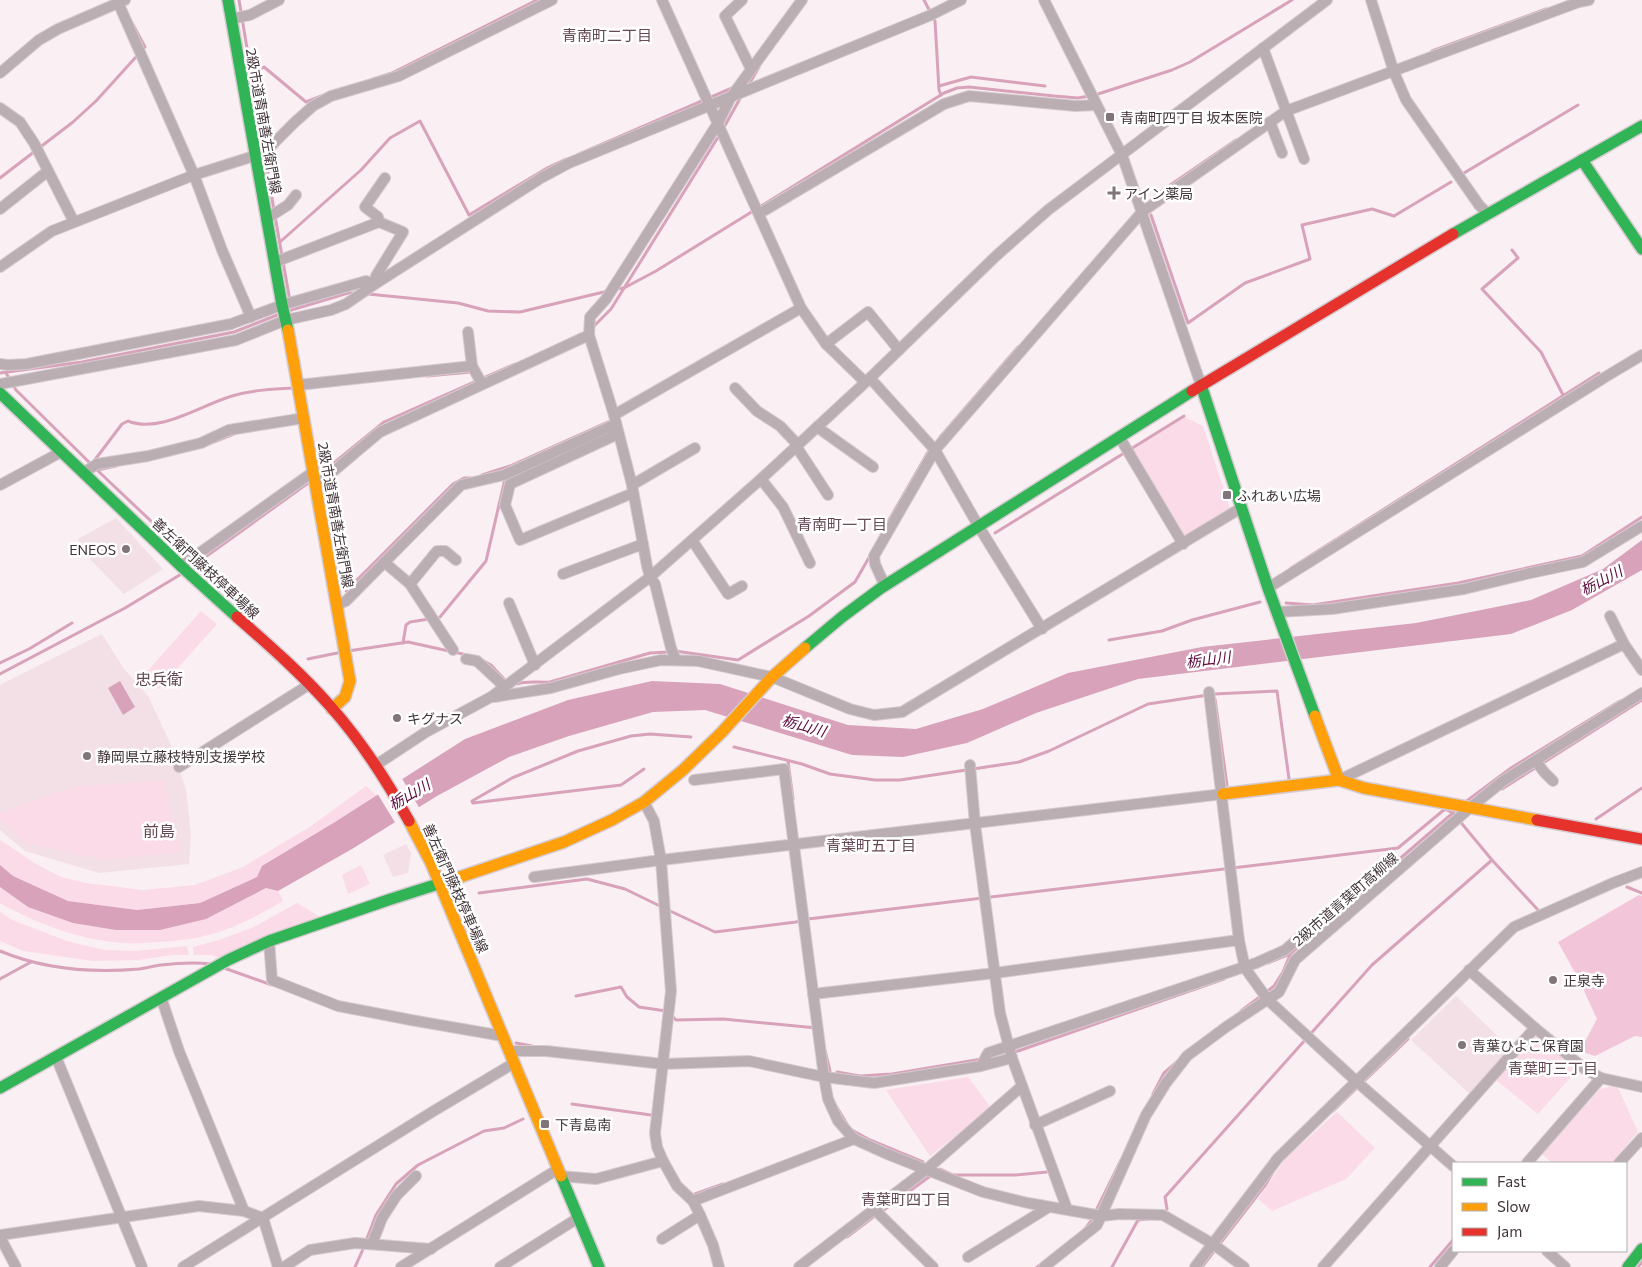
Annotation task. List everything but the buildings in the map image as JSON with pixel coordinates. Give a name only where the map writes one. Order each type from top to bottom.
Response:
[{"type":"street","name":"2級市道青南善左衛門線","points":[[228,0],[254,156],[298,385],[350,681],[345,697],[332,708]]},
{"type":"street","points":[[231,19],[250,15],[279,0]]},
{"type":"street","points":[[0,267],[52,232],[74,222],[194,175],[254,156],[268,149],[313,106],[331,96],[399,76],[552,0]]},
{"type":"street","points":[[662,0],[801,308],[826,344],[868,380],[934,450],[1042,628]]},
{"type":"street","points":[[742,0],[725,16],[751,69]]},
{"type":"street","points":[[676,660],[671,648],[655,584],[646,566],[633,489],[589,335],[590,318],[606,299],[718,123],[731,97],[802,0]]},
{"type":"street","points":[[0,384],[236,340],[286,320],[331,310],[346,304],[541,178],[569,164],[931,15],[962,0]]},
{"type":"street","points":[[1044,0],[1122,155],[1268,588],[1339,780]]},
{"type":"street","points":[[376,764],[426,732],[491,697],[650,577],[797,446],[996,256],[1048,210],[1327,0]]},
{"type":"street","points":[[1371,0],[1392,67],[1406,100],[1478,205],[1488,213]]},
{"type":"street","points":[[885,586],[875,564],[874,556],[934,450],[1142,212],[1270,122],[1285,107],[1392,67],[1589,0]]},
{"type":"street","points":[[0,73],[39,40],[58,29],[120,1],[194,175],[250,317]]},
{"type":"street","points":[[1263,48],[1304,159]]},
{"type":"street","points":[[760,214],[944,104],[969,96],[1076,106],[1096,105]]},
{"type":"street","points":[[0,108],[20,122],[34,143],[74,222]]},
{"type":"street","points":[[1270,122],[1282,153]]},
{"type":"street","points":[[0,1088],[228,960],[269,941],[564,842],[612,820],[644,802],[683,770],[722,732],[772,677],[842,617],[885,586],[1201,385],[1488,213],[1642,126]]},
{"type":"street","points":[[1582,160],[1642,249]]},
{"type":"street","points":[[0,209],[48,171]]},
{"type":"street","points":[[379,222],[378,217],[365,207],[385,178]]},
{"type":"street","points":[[266,219],[288,205],[296,195]]},
{"type":"street","points":[[275,262],[379,222],[403,232],[376,276],[375,284]]},
{"type":"street","points":[[0,364],[8,366],[27,364],[231,324],[282,305],[366,281],[375,284]]},
{"type":"street","points":[[694,448],[633,489],[520,540],[505,505],[510,484],[616,425],[801,308]]},
{"type":"street","points":[[826,344],[868,312],[899,350]]},
{"type":"street","points":[[468,332],[472,366],[482,384]]},
{"type":"street","points":[[316,486],[380,432],[589,335]]},
{"type":"street","points":[[1268,588],[1642,355]]},
{"type":"street","points":[[298,385],[472,366]]},
{"type":"street","points":[[735,388],[757,411],[780,426],[797,446],[828,495]]},
{"type":"street","name":"善左衛門藤枝停車場線","points":[[0,393],[191,576],[310,684],[332,708],[376,764],[413,828],[439,884],[599,1267]]},
{"type":"street","points":[[83,473],[97,464],[148,456],[192,445],[229,430],[304,418]]},
{"type":"street","points":[[337,605],[346,601],[461,486],[504,475],[616,425]]},
{"type":"street","points":[[817,427],[873,467]]},
{"type":"street","points":[[1120,438],[1182,544]]},
{"type":"street","points":[[0,485],[61,452]]},
{"type":"street","points":[[181,566],[313,472]]},
{"type":"street","points":[[761,479],[783,507],[810,564]]},
{"type":"street","points":[[491,697],[551,688],[619,669],[662,660],[676,660],[698,661],[772,677],[850,709],[874,715],[902,712],[1241,508]]},
{"type":"street","points":[[1278,616],[1464,589],[1583,562],[1642,526]]},
{"type":"street","points":[[692,540],[728,594],[742,586]]},
{"type":"street","points":[[563,574],[643,544]]},
{"type":"street","points":[[410,584],[437,551],[445,551],[456,560]]},
{"type":"street","points":[[384,562],[410,584],[453,650]]},
{"type":"street","points":[[509,603],[535,665]]},
{"type":"street","points":[[1610,616],[1624,644],[1642,670]]},
{"type":"street","points":[[534,877],[661,860],[1339,780],[1624,644]]},
{"type":"street","points":[[466,659],[476,661],[505,687]]},
{"type":"street","points":[[179,767],[310,684]]},
{"type":"street","points":[[1210,692],[1239,940],[1247,971],[1264,996],[1356,1081],[1452,1165]]},
{"type":"street","name":"2級市道青葉町高柳線","points":[[1044,1267],[1097,1225],[1097,1215],[1146,1115],[1166,1083],[1187,1056],[1264,996],[1280,992],[1295,960],[1471,807],[1503,782],[1642,693]]},
{"type":"street","points":[[1536,761],[1554,781]]},
{"type":"street","points":[[970,765],[975,824],[1000,1014],[1012,1058],[1067,1209]]},
{"type":"street","points":[[694,780],[784,769],[828,1099],[838,1121],[854,1139],[983,1192],[1028,1203],[1097,1215],[1163,1215],[1213,1244],[1244,1267]]},
{"type":"street","points":[[1339,780],[1364,788],[1642,839]]},
{"type":"street","points":[[644,802],[654,821],[661,860],[671,991],[655,1133],[657,1147],[677,1186],[693,1201],[713,1245],[719,1267]]},
{"type":"street","points":[[1195,1267],[1278,1158],[1514,926],[1642,872]]},
{"type":"street","points":[[981,1066],[988,1053],[1247,971],[1285,950],[1324,915],[1346,916]]},
{"type":"street","points":[[813,994],[995,973],[1239,940]]},
{"type":"street","points":[[269,941],[272,980],[338,1006],[503,1036]]},
{"type":"street","points":[[1469,970],[1535,1028],[1585,1068],[1601,1078],[1642,1087]]},
{"type":"street","points":[[162,997],[179,1051],[244,1211]]},
{"type":"street","points":[[1323,1267],[1535,1028]]},
{"type":"street","points":[[510,1051],[546,1051],[663,1064],[749,1061],[824,1077],[874,1083],[981,1066],[1012,1058]]},
{"type":"street","points":[[56,1057],[142,1267]]},
{"type":"street","points":[[183,1267],[514,1062]]},
{"type":"street","points":[[1528,1162],[1601,1078]]},
{"type":"street","points":[[799,1267],[927,1169],[1022,1086]]},
{"type":"street","points":[[1035,1124],[1110,1091]]},
{"type":"street","points":[[1620,1162],[1642,1138]]},
{"type":"street","points":[[693,1201],[854,1139]]},
{"type":"street","points":[[401,1267],[414,1264],[431,1248],[559,1173],[596,1179],[663,1161]]},
{"type":"street","points":[[368,1244],[397,1195],[416,1176]]},
{"type":"street","points":[[16,1267],[0,1236],[199,1206],[244,1211],[263,1218]]},
{"type":"street","points":[[968,1257],[1049,1207]]},
{"type":"street","points":[[874,1209],[933,1267]]},
{"type":"street","points":[[662,1239],[700,1215]]},
{"type":"street","points":[[263,1218],[278,1267]]},
{"type":"street","points":[[500,1267],[578,1218]]},
{"type":"street","points":[[284,1267],[310,1250],[368,1244],[431,1248]]},
{"type":"street","points":[[1628,1267],[1642,1249]]},
{"type":"street","points":[[1440,1267],[1452,1252]]},
{"type":"street","points":[[1548,1252],[1565,1267]]},
{"type":"shaded area","points":[[1184,417],[1203,426],[1230,509],[1181,539],[1130,450]]},
{"type":"shaded area","points":[[116,518],[163,569],[124,594],[88,557],[78,539]]},
{"type":"shaded area","points":[[201,611],[217,624],[159,689],[144,675]]},
{"type":"shaded area","name":"静岡県立藤枝特別支援学校","points":[[102,634],[124,669],[148,696],[171,745],[186,789],[191,835],[189,864],[99,873],[25,851],[0,830],[0,685]]},
{"type":"shaded area","points":[[163,780],[180,852],[105,860],[26,843],[0,820],[0,813],[73,787]]},
{"type":"shaded area","points":[[366,786],[377,796],[335,822],[257,877],[200,903],[137,910],[68,901],[13,876],[0,865],[0,840],[36,864],[61,877],[86,883],[143,890],[195,885],[243,867],[311,826]]},
{"type":"shaded area","points":[[406,844],[411,853],[408,873],[393,877],[383,855]]},
{"type":"shaded area","points":[[361,865],[370,884],[348,894],[342,875]]},
{"type":"shaded area","points":[[0,887],[28,907],[206,919],[266,888],[278,891],[283,901],[240,924],[208,935],[174,941],[127,943],[75,935],[29,918],[0,903]]},
{"type":"shaded area","points":[[1639,895],[1642,896],[1642,1037],[1635,1036],[1595,1056],[1580,1051],[1597,1019],[1578,978],[1558,942]]},
{"type":"shaded area","points":[[297,903],[320,917],[245,944],[220,958],[211,955],[194,955],[193,947],[254,927]]},
{"type":"shaded area","points":[[0,912],[12,920],[67,941],[104,950],[136,951],[187,946],[189,955],[172,955],[139,960],[93,961],[23,951],[0,941]]},
{"type":"shaded area","name":"青葉ひよこ保育園","points":[[1456,996],[1512,1050],[1471,1095],[1411,1040]]},
{"type":"shaded area","points":[[1538,1034],[1579,1068],[1538,1114],[1496,1080]]},
{"type":"shaded area","points":[[968,1077],[991,1108],[930,1156],[886,1090]]},
{"type":"shaded area","points":[[1617,1085],[1638,1132],[1612,1162],[1551,1162],[1542,1154],[1600,1089]]},
{"type":"shaded area","points":[[1337,1112],[1375,1148],[1346,1179],[1272,1211],[1258,1199],[1285,1159]]},
{"type":"water","name":"栃山川","points":[[1642,540],[1642,570],[1572,610],[1511,634],[1138,679],[1036,713],[967,743],[903,757],[852,755],[705,710],[653,712],[569,736],[509,757],[437,796],[352,849],[278,891],[266,888],[206,919],[160,930],[116,930],[73,923],[28,907],[0,887],[0,865],[13,876],[68,901],[137,910],[200,903],[257,877],[262,866],[465,739],[568,700],[652,681],[720,684],[848,725],[916,729],[983,709],[1068,673],[1202,647],[1416,623],[1531,600],[1603,569]]},
{"type":"water","points":[[120,681],[135,707],[123,715],[108,688]]},
{"type":"pier","points":[[401,777],[420,809],[396,824],[377,793]]},
{"type":"waterway","points":[[239,0],[274,210]]},
{"type":"waterway","points":[[373,79],[392,73],[537,0]]},
{"type":"waterway","points":[[924,0],[935,21],[939,90],[941,95]]},
{"type":"waterway","points":[[1095,95],[1172,70],[1190,62],[1292,0]]},
{"type":"waterway","points":[[1432,51],[1546,9]]},
{"type":"waterway","points":[[0,178],[73,122],[96,101],[145,47],[131,21]]},
{"type":"waterway","points":[[252,74],[264,67],[306,102],[324,95]]},
{"type":"waterway","points":[[747,88],[759,67]]},
{"type":"waterway","points":[[939,86],[971,77],[1045,86]]},
{"type":"waterway","points":[[577,155],[733,87]]},
{"type":"waterway","points":[[616,289],[624,288],[656,271],[944,93],[957,88],[969,87],[1078,98],[1089,96]]},
{"type":"waterway","points":[[723,129],[742,95]]},
{"type":"waterway","points":[[1464,173],[1578,105]]},
{"type":"waterway","points":[[280,242],[361,170],[390,138],[420,121],[469,215],[547,168],[566,159]]},
{"type":"waterway","points":[[593,327],[611,309],[720,134]]},
{"type":"waterway","points":[[1153,198],[1236,140]]},
{"type":"waterway","points":[[1151,215],[1188,323],[1245,283],[1310,259],[1302,225],[1372,209],[1394,216],[1451,182]]},
{"type":"waterway","points":[[275,216],[290,301]]},
{"type":"waterway","points":[[1512,250],[1518,258],[1482,289],[1541,352],[1563,395]]},
{"type":"waterway","points":[[368,294],[458,303],[488,311],[520,312],[608,291]]},
{"type":"waterway","points":[[288,311],[348,293],[357,293]]},
{"type":"waterway","points":[[0,373],[82,362],[234,332],[280,314]]},
{"type":"waterway","points":[[940,437],[1018,347]]},
{"type":"waterway","points":[[318,476],[384,422],[515,364]]},
{"type":"waterway","points":[[427,376],[471,372]]},
{"type":"waterway","points":[[6,373],[16,390],[97,470],[116,466]]},
{"type":"waterway","points":[[1291,568],[1599,373]]},
{"type":"waterway","points":[[94,461],[122,424],[128,421],[140,424],[153,424],[180,417],[220,400],[240,394],[294,388]]},
{"type":"waterway","points":[[995,533],[1184,416]]},
{"type":"waterway","points":[[482,475],[510,466],[610,421]]},
{"type":"waterway","points":[[214,442],[236,433]]},
{"type":"waterway","points":[[889,520],[931,447]]},
{"type":"waterway","points":[[97,470],[190,558]]},
{"type":"waterway","points":[[346,591],[453,484],[464,478],[471,478]]},
{"type":"waterway","points":[[440,617],[486,561],[505,479],[508,478]]},
{"type":"waterway","points":[[190,568],[311,481]]},
{"type":"waterway","points":[[1286,603],[1313,605],[1458,583],[1582,556],[1642,517]]},
{"type":"waterway","points":[[675,651],[738,660],[809,616],[855,582],[871,554]]},
{"type":"waterway","points":[[197,564],[216,582]]},
{"type":"waterway","points":[[0,674],[125,608],[183,573]]},
{"type":"waterway","points":[[1109,640],[1162,631],[1192,620],[1260,602]]},
{"type":"waterway","points":[[403,643],[406,625],[410,622],[429,619]]},
{"type":"waterway","points":[[0,663],[29,649],[72,623]]},
{"type":"waterway","points":[[348,651],[408,642],[467,655]]},
{"type":"waterway","points":[[308,659],[342,652]]},
{"type":"waterway","points":[[518,684],[550,682],[650,653],[669,652]]},
{"type":"waterway","points":[[482,660],[491,665],[504,679]]},
{"type":"waterway","points":[[1214,694],[1277,691],[1289,779]]},
{"type":"waterway","points":[[734,747],[802,764],[830,774],[875,780],[900,780],[1019,762],[1049,751],[1148,704],[1208,695]]},
{"type":"waterway","points":[[1215,699],[1227,785]]},
{"type":"waterway","points":[[1502,789],[1642,700]]},
{"type":"waterway","points":[[1464,803],[1511,768],[1620,701]]},
{"type":"waterway","points":[[644,769],[621,785],[473,803],[472,801],[512,778],[578,751],[631,736],[650,734],[691,737]]},
{"type":"waterway","points":[[788,761],[793,799]]},
{"type":"waterway","points":[[1596,819],[1642,788]]},
{"type":"waterway","points":[[668,910],[715,932],[808,919],[1398,848],[1445,809],[1453,813],[1492,860],[1538,910]]},
{"type":"waterway","points":[[1338,912],[1454,812]]},
{"type":"waterway","points":[[1167,1209],[1165,1197],[1372,965],[1492,860]]},
{"type":"waterway","points":[[479,893],[587,879],[625,889],[662,907]]},
{"type":"waterway","points":[[1627,887],[1642,893]]},
{"type":"waterway","points":[[1268,963],[1290,954],[1331,918]]},
{"type":"waterway","points":[[0,951],[51,966],[86,970],[139,969],[180,963],[211,964]]},
{"type":"waterway","points":[[1241,1011],[1274,986],[1283,972],[1290,955]]},
{"type":"waterway","points":[[0,979],[31,962]]},
{"type":"waterway","points":[[224,968],[272,985]]},
{"type":"waterway","points":[[989,1058],[1018,1051],[1224,979]]},
{"type":"waterway","points":[[576,996],[621,987],[627,997],[639,1007],[666,1011]]},
{"type":"waterway","points":[[671,1015],[676,1020],[723,1019],[817,1028]]},
{"type":"waterway","points":[[1333,1111],[1408,1039]]},
{"type":"waterway","points":[[516,1043],[532,1046]]},
{"type":"waterway","points":[[825,1050],[830,1071]]},
{"type":"waterway","points":[[837,1072],[860,1076],[892,1074],[982,1059]]},
{"type":"waterway","points":[[1153,1094],[1164,1073],[1178,1061]]},
{"type":"waterway","points":[[572,1104],[651,1115]]},
{"type":"waterway","points":[[836,1106],[850,1129],[870,1140],[923,1162]]},
{"type":"waterway","points":[[366,1241],[376,1215],[396,1184],[418,1165],[484,1131],[504,1128],[523,1119]]},
{"type":"waterway","points":[[1085,1229],[1091,1221],[1121,1160]]},
{"type":"waterway","points":[[938,1171],[940,1169],[953,1175],[1016,1175],[1047,1172]]},
{"type":"waterway","points":[[1202,1267],[1266,1184],[1273,1172]]},
{"type":"waterway","points":[[881,1212],[933,1174]]},
{"type":"waterway","points":[[695,1194],[723,1184]]},
{"type":"waterway","points":[[847,1237],[876,1215]]},
{"type":"waterway","points":[[1112,1267],[1138,1220],[1148,1219]]},
{"type":"waterway","points":[[1430,1267],[1452,1241]]},
{"type":"waterway","points":[[355,1267],[364,1247]]},
{"type":"waterway","points":[[1638,1267],[1642,1262]]},
{"type":"waterway","points":[[1037,1267],[1043,1263]]},
{"type":"traffic: fast","points":[[228,0],[288,330]]},
{"type":"traffic: fast","points":[[1453,234],[1642,126]]},
{"type":"traffic: fast","points":[[1582,160],[1642,249]]},
{"type":"traffic: fast","points":[[1201,385],[1268,588],[1315,716]]},
{"type":"traffic: fast","points":[[805,648],[881,588],[1192,391]]},
{"type":"traffic: fast","points":[[0,393],[237,617]]},
{"type":"traffic: fast","points":[[0,1088],[228,960],[269,941],[460,877]]},
{"type":"traffic: fast","points":[[561,1176],[599,1267]]},
{"type":"traffic: fast","points":[[1628,1267],[1642,1249]]},
{"type":"traffic: slow","points":[[288,330],[350,681],[345,697],[332,709]]},
{"type":"traffic: slow","points":[[460,877],[564,842],[612,820],[644,802],[683,770],[722,732],[772,677],[805,648]]},
{"type":"traffic: slow","points":[[1315,716],[1339,780]]},
{"type":"traffic: slow","points":[[1223,794],[1339,780],[1364,788],[1537,820]]},
{"type":"traffic: slow","points":[[409,821],[431,863],[561,1176]]},
{"type":"traffic: jam","points":[[1192,391],[1453,234]]},
{"type":"traffic: jam","points":[[237,617],[298,672],[342,720],[373,762],[409,821]]},
{"type":"traffic: jam","points":[[1537,820],[1642,839]]},
{"type":"place","name":"青南町四丁目 坂本医院","points":[[1110,117]]},
{"type":"place","name":"アイン薬局","points":[[1114,193]]},
{"type":"place","name":"ふれあい広場","points":[[1227,495]]},
{"type":"place","name":"ENEOS","points":[[126,549]]},
{"type":"place","name":"キグナス","points":[[397,718]]},
{"type":"place","name":"静岡県立藤枝特別支援学校","points":[[87,756]]},
{"type":"place","name":"正泉寺","points":[[1553,980]]},
{"type":"place","name":"青葉ひよこ保育園","points":[[1462,1045]]},
{"type":"place","name":"下青島南","points":[[545,1124]]},
{"type":"district","name":"青南町二丁目","points":[[607,35]]},
{"type":"district","name":"青南町一丁目","points":[[842,524]]},
{"type":"district","name":"忠兵衛","points":[[159,678]]},
{"type":"district","name":"前島","points":[[159,830]]},
{"type":"district","name":"青葉町五丁目","points":[[871,845]]},
{"type":"district","name":"青葉町三丁目","points":[[1553,1068]]},
{"type":"district","name":"青葉町四丁目","points":[[906,1199]]}]
